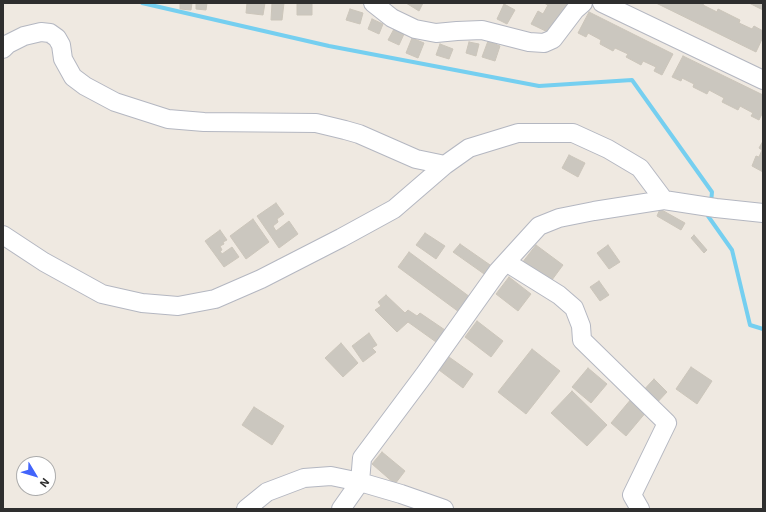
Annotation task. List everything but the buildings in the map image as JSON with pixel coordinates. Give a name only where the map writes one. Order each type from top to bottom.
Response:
[{"type":"street","points":[[373,3],[392,18],[415,29],[436,33],[482,30],[529,42],[544,43],[553,39],[575,10],[583,3]]},
{"type":"street","points":[[602,3],[762,78]]},
{"type":"street","points":[[3,49],[8,44],[24,36],[41,32],[50,33],[57,38],[61,45],[63,59],[73,77],[85,86],[115,102],[168,119],[204,122],[316,123],[359,134],[416,159],[445,165]]},
{"type":"street","points":[[3,235],[44,262],[102,294],[142,303],[178,306],[215,299],[261,279],[394,209],[445,165],[470,148],[518,133],[573,133],[608,149],[640,168],[664,200]]},
{"type":"street","points":[[341,509],[360,482],[362,458],[498,271],[539,226],[559,218],[664,200],[708,207],[763,213]]},
{"type":"street","points":[[506,262],[559,295],[574,308],[581,326],[582,340],[667,423],[632,495],[640,509]]},
{"type":"street","points":[[246,509],[267,492],[304,478],[331,476],[360,482],[444,509]]},
{"type":"waterway","points":[[142,3],[329,46],[539,86],[632,80],[712,192],[711,203]]},
{"type":"waterway","points":[[709,211],[708,216],[732,250],[750,325],[763,329]]}]
